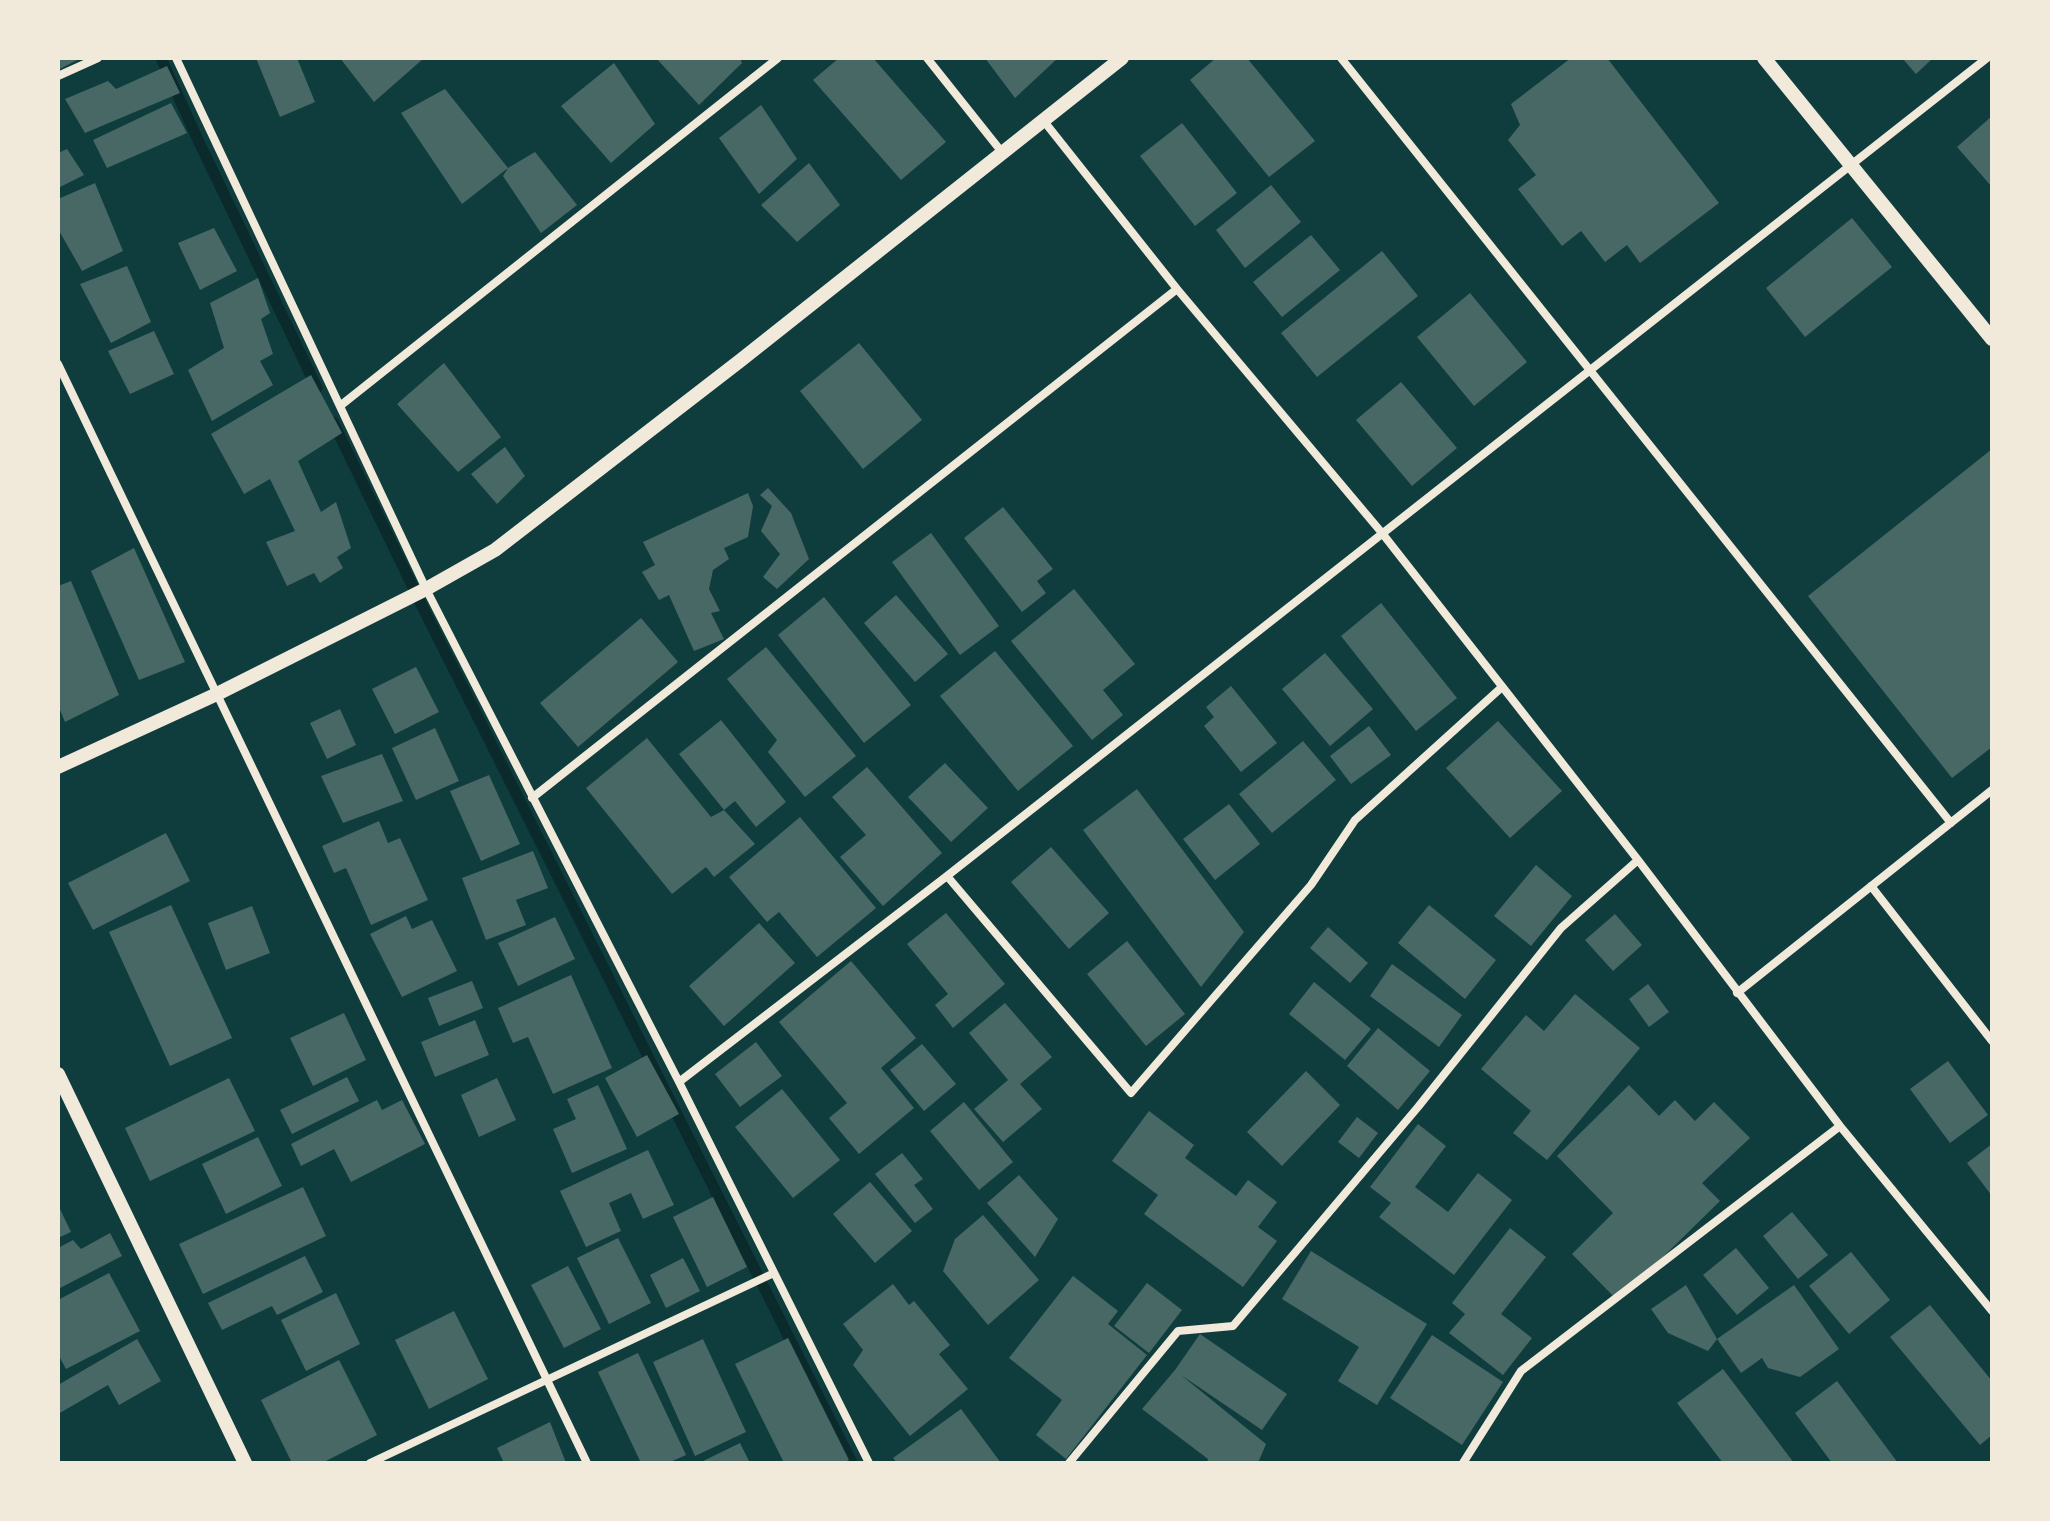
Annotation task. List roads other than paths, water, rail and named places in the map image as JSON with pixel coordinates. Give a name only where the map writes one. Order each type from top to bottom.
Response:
[{"type":"street","points":[[58,76],[98,58]]},
{"type":"street","points":[[176,58],[426,589],[679,1082],[869,1463]]},
{"type":"street","points":[[340,406],[778,58]]},
{"type":"street","points":[[927,58],[1001,151]]},
{"type":"street","points":[[58,767],[217,694],[426,589],[495,550],[1122,58]]},
{"type":"street","points":[[1341,58],[1951,823]]},
{"type":"street","points":[[1764,58],[1992,339]]},
{"type":"street","points":[[679,1082],[947,876],[1987,58]]},
{"type":"street","points":[[1043,119],[1177,289],[1382,533],[1638,860],[1840,1126],[1992,1311]]},
{"type":"street","points":[[532,798],[1177,289]]},
{"type":"street","points":[[58,364],[587,1463]]},
{"type":"street","points":[[947,876],[1131,1093],[1311,885],[1355,820],[1502,687]]},
{"type":"street","points":[[1737,993],[1992,790]]},
{"type":"street","points":[[1069,1463],[1178,1331],[1233,1326],[1418,1107],[1561,928],[1638,860]]},
{"type":"street","points":[[1871,886],[1992,1041]]},
{"type":"street","points":[[58,1074],[245,1463]]},
{"type":"street","points":[[1463,1463],[1521,1371],[1840,1126]]},
{"type":"street","points":[[370,1463],[774,1273]]},
{"type":"waterway","points":[[161,58],[317,388]]},
{"type":"waterway","points":[[333,422],[424,610],[852,1463]]}]
